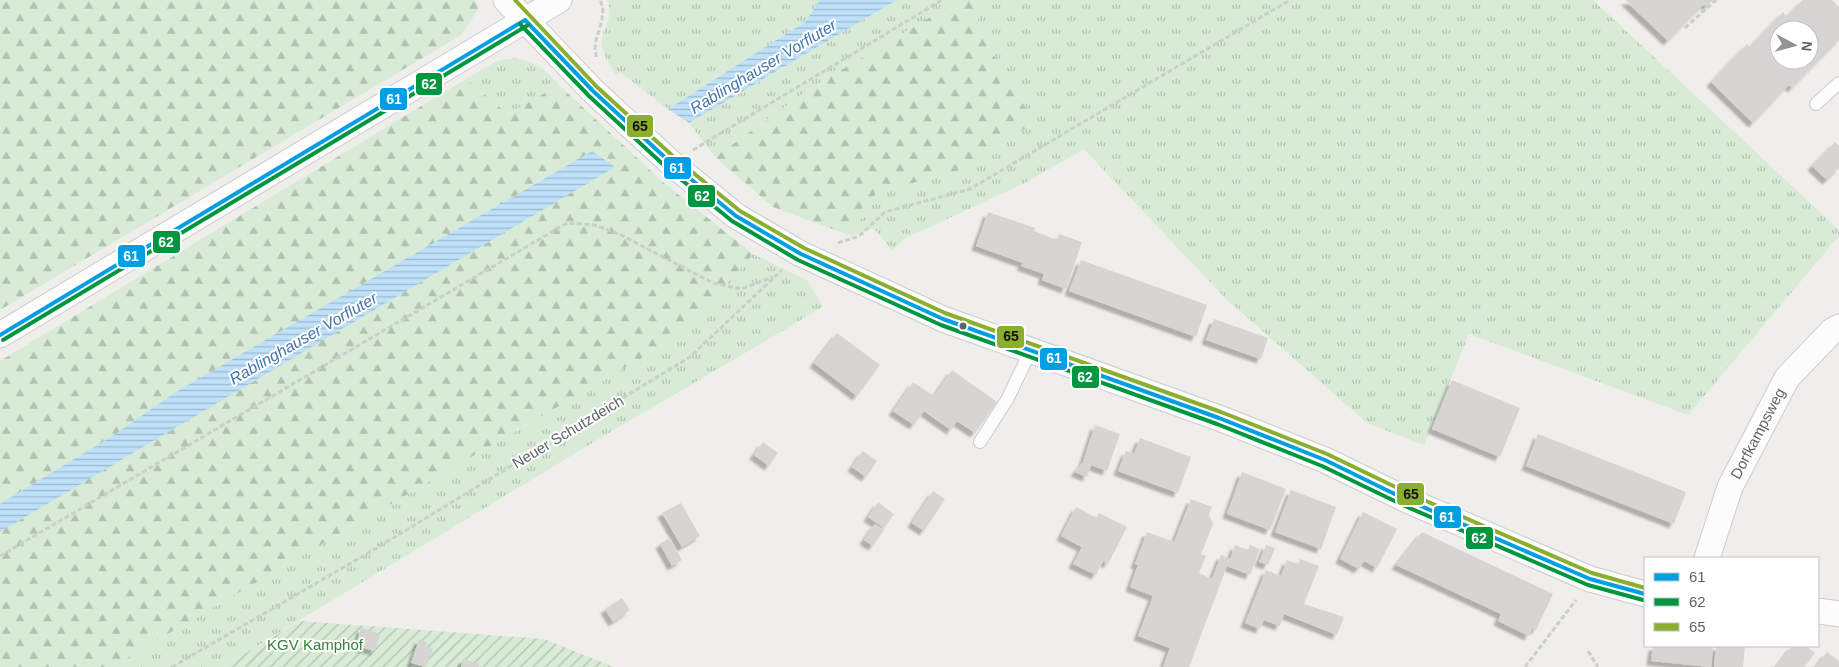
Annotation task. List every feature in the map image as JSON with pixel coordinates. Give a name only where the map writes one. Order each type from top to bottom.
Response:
[{"type":"street","points":[[506,0],[593,91],[671,163],[736,216],[801,254],[943,319],[1219,418],[1316,457],[1407,500],[1590,579],[1644,594]]},
{"type":"street","points":[[0,335],[559,0]]},
{"type":"street","name":"Dorfkampsweg","points":[[1707,557],[1730,487],[1787,378],[1832,331],[1839,327]]},
{"type":"street","points":[[1819,611],[1839,614]]},
{"type":"lane","points":[[1816,104],[1839,83]]},
{"type":"lane","points":[[980,442],[1008,398],[1031,350]]},
{"type":"path","points":[[593,91],[596,56],[595,42],[602,22],[603,4],[600,0]]},
{"type":"path","points":[[671,163],[942,0]]},
{"type":"path","name":"Neuer Schutzdeich","points":[[172,667],[375,549],[690,357],[801,254],[859,236],[885,212],[970,189],[1290,0]]},
{"type":"path","points":[[1685,28],[1716,0]]},
{"type":"path","points":[[0,556],[567,223],[594,225],[619,234],[713,283],[741,288],[776,276]]},
{"type":"path","points":[[1525,667],[1565,616],[1590,579]]},
{"type":"path","points":[[1588,650],[1598,667]]},
{"type":"green space","points":[[0,0],[474,0],[479,8],[461,35],[0,310]]},
{"type":"green space","points":[[607,0],[820,0],[805,22],[668,109],[620,72],[616,75],[607,61],[602,39],[610,13]]},
{"type":"green space","points":[[897,0],[959,0],[811,88],[715,157],[689,123]]},
{"type":"green space","points":[[959,0],[974,0],[981,34],[1034,122],[971,167],[876,193],[851,236],[773,207],[715,157],[811,88]]},
{"type":"green space","points":[[974,0],[1593,0],[1839,230],[1839,236],[1688,415],[1469,334],[1424,445],[1367,423],[1226,299],[1084,149],[1025,183],[906,238],[892,250],[874,228],[851,236],[876,193],[971,167],[1034,122],[981,34]]},
{"type":"green space","points":[[515,58],[540,67],[559,85],[508,114],[466,79],[497,61]]},
{"type":"green space","points":[[466,79],[508,114],[559,85],[664,183],[753,254],[681,335],[111,667],[0,667],[0,361]]},
{"type":"green space","points":[[753,254],[807,280],[823,307],[607,434],[222,667],[111,667],[681,335]]},
{"type":"green space","name":"KGV Kamphof","points":[[300,621],[544,639],[614,667],[222,667]]},
{"type":"water","name":"Rablinghauser Vorfluter","points":[[820,0],[897,0],[689,123],[668,109],[805,22]]},
{"type":"water","name":"Rablinghauser Vorfluter","points":[[592,151],[615,167],[0,532],[0,504],[114,435],[176,392]]},
{"type":"building","points":[[1625,0],[1713,0],[1707,6],[1704,4],[1668,41]]},
{"type":"building","points":[[1803,0],[1832,0],[1839,7],[1839,40],[1819,60],[1819,20],[1775,20],[1783,12],[1787,16]]},
{"type":"building","points":[[1769,27],[1769,70],[1810,70],[1792,88],[1789,85],[1753,123],[1711,82],[1747,44],[1750,47]]},
{"type":"building","points":[[1835,142],[1839,146],[1839,168],[1827,180],[1812,166]]},
{"type":"building","points":[[988,212],[1035,228],[1034,231],[1057,240],[1059,234],[1082,242],[1066,289],[1042,280],[1044,274],[1021,266],[1023,263],[976,246]]},
{"type":"building","points":[[1081,260],[1207,305],[1196,337],[1069,291]]},
{"type":"building","points":[[1214,319],[1268,338],[1261,359],[1206,340]]},
{"type":"building","points":[[837,333],[880,365],[857,396],[814,363]]},
{"type":"building","points":[[952,370],[997,402],[975,433],[957,421],[951,430],[924,411],[914,425],[893,411],[913,382],[934,396]]},
{"type":"building","points":[[1452,380],[1520,408],[1500,457],[1432,429]]},
{"type":"building","points":[[1095,425],[1120,434],[1107,471],[1091,465],[1087,477],[1075,472],[1083,462]]},
{"type":"building","points":[[1538,434],[1686,492],[1674,524],[1526,466]]},
{"type":"building","points":[[1140,438],[1191,457],[1178,493],[1118,471],[1126,451],[1134,454]]},
{"type":"building","points":[[763,442],[778,453],[769,466],[754,455]]},
{"type":"building","points":[[863,451],[877,461],[866,477],[852,467]]},
{"type":"building","points":[[1242,472],[1286,489],[1270,530],[1227,514]]},
{"type":"building","points":[[1291,490],[1336,507],[1321,549],[1275,532]]},
{"type":"building","points":[[933,491],[945,499],[924,531],[912,523]]},
{"type":"building","points":[[1191,499],[1212,507],[1209,515],[1213,524],[1201,554],[1206,556],[1199,573],[1212,579],[1221,555],[1230,559],[1235,545],[1248,550],[1250,545],[1260,549],[1250,575],[1227,566],[1189,667],[1163,667],[1170,648],[1138,636],[1153,596],[1130,587],[1138,565],[1135,564],[1147,532],[1174,542]]},
{"type":"building","points":[[878,502],[894,514],[884,528],[868,517]]},
{"type":"building","points":[[681,503],[700,536],[682,547],[662,513]]},
{"type":"building","points":[[1076,507],[1097,518],[1099,513],[1127,527],[1108,564],[1103,561],[1096,575],[1073,564],[1082,547],[1061,536]]},
{"type":"building","points":[[1363,512],[1397,529],[1377,568],[1364,561],[1359,569],[1340,559]]},
{"type":"building","points":[[875,524],[884,530],[873,546],[864,540]]},
{"type":"building","points":[[1422,532],[1553,594],[1536,630],[1532,628],[1529,636],[1498,621],[1501,614],[1396,565]]},
{"type":"building","points":[[669,538],[682,560],[672,566],[660,544]]},
{"type":"building","points":[[1266,545],[1275,548],[1268,565],[1259,562]]},
{"type":"building","points":[[1300,559],[1319,566],[1304,604],[1344,617],[1337,635],[1284,614],[1280,626],[1264,620],[1260,629],[1245,623],[1266,570],[1281,576],[1287,560],[1298,564]]},
{"type":"building","points":[[622,598],[630,610],[613,622],[605,609]]},
{"type":"building","points":[[361,628],[380,634],[375,651],[356,646]]},
{"type":"building","points":[[419,639],[427,642],[425,646],[433,649],[426,667],[411,663]]},
{"type":"building","points":[[1653,647],[1713,647],[1711,667],[1651,661]]},
{"type":"building","points":[[1716,647],[1745,647],[1743,667],[1714,667]]},
{"type":"building","points":[[1791,647],[1807,647],[1815,653],[1804,667],[1776,667]]},
{"type":"building","points":[[1827,652],[1839,661],[1839,667],[1816,667]]},
{"type":"building","points":[[463,659],[479,664],[479,667],[461,667]]},
{"type":"transit line","name":"65","points":[[515,0],[597,87],[675,158],[740,211],[804,248],[945,313],[1221,412],[1327,454],[1410,494],[1592,573],[1644,588]]},
{"type":"transit line","name":"61","points":[[525,20],[593,91],[671,163],[736,216],[801,254],[943,319],[1219,418],[1325,460],[1407,500],[1590,579],[1644,594]]},
{"type":"transit line","name":"61","points":[[0,335],[525,20]]},
{"type":"transit line","name":"62","points":[[520,24],[589,96],[667,168],[732,221],[798,260],[941,325],[1217,424],[1322,466],[1405,506],[1588,585],[1643,600]]},
{"type":"transit line","name":"62","points":[[3,340],[528,25]]}]
